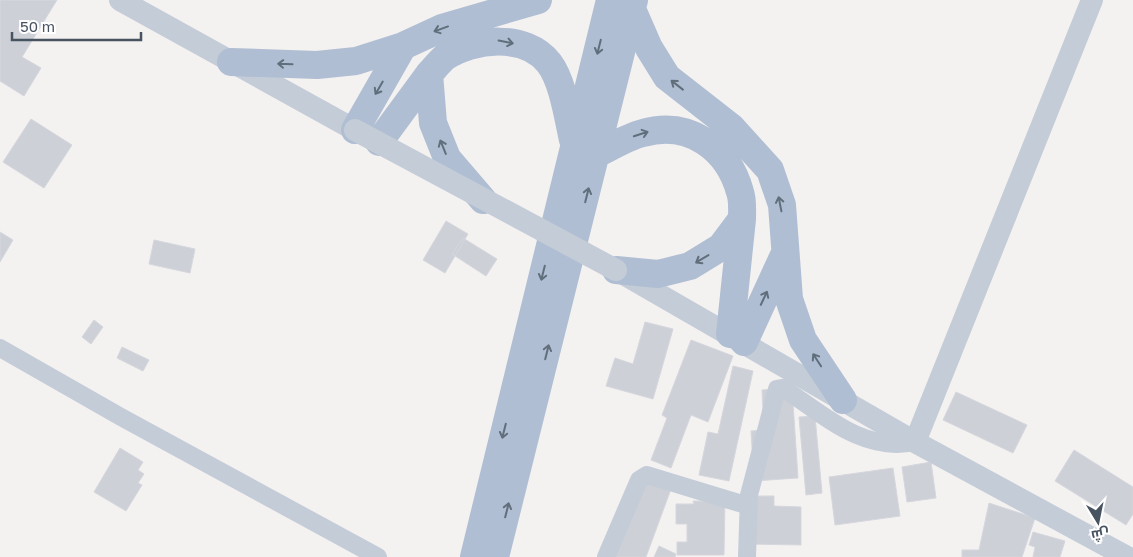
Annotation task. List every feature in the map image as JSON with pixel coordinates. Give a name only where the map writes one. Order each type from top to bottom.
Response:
[{"type":"main road","points":[[231,62],[317,65],[356,61],[403,46],[442,28],[538,0]]},
{"type":"main road","points":[[474,557],[625,3]]},
{"type":"main road","points":[[625,3],[667,77],[731,127],[770,170],[782,205],[784,255],[789,299],[803,340],[843,400]]},
{"type":"main road","points":[[379,142],[429,74],[444,58],[460,50],[498,41],[530,47],[549,62],[585,149],[495,557]]},
{"type":"main road","points":[[356,130],[403,46]]},
{"type":"main road","points":[[429,74],[433,123],[447,158],[483,200]]},
{"type":"main road","points":[[585,149],[643,132],[675,130],[707,141],[726,161],[740,193],[742,219],[737,338]]},
{"type":"main road","points":[[616,270],[658,274],[690,266],[721,247],[742,219]]},
{"type":"main road","points":[[737,338],[784,255]]},
{"type":"street","points":[[120,0],[483,200],[616,270],[915,442],[1126,557]]},
{"type":"street","points":[[915,442],[1092,0]]},
{"type":"street","points":[[0,348],[121,417],[378,557]]},
{"type":"street","points":[[748,557],[748,506],[751,483],[775,392],[780,388],[852,433],[872,442],[892,445],[915,442]]},
{"type":"street","points":[[606,557],[639,480],[647,475],[748,506]]},
{"type":"building","points":[[0,0],[57,0],[22,57],[41,68],[24,96],[0,81]]},
{"type":"building","points":[[31,119],[72,145],[44,188],[3,162]]},
{"type":"building","points":[[446,221],[468,234],[445,273],[423,260]]},
{"type":"building","points":[[0,232],[13,240],[0,262]]},
{"type":"building","points":[[463,238],[497,259],[486,276],[452,254]]},
{"type":"building","points":[[154,240],[195,249],[190,273],[149,264]]},
{"type":"building","points":[[94,320],[103,327],[91,344],[82,337]]},
{"type":"building","points":[[645,322],[673,329],[653,399],[606,386],[615,358],[633,364]]},
{"type":"building","points":[[691,340],[733,356],[708,422],[691,415],[671,468],[651,460],[667,418],[662,415]]},
{"type":"building","points":[[122,347],[149,360],[143,371],[117,358]]},
{"type":"building","points":[[733,366],[753,371],[729,481],[699,475],[708,432],[718,434]]},
{"type":"building","points":[[792,388],[798,478],[754,481],[751,431],[764,430],[762,390]]},
{"type":"building","points":[[956,392],[1027,425],[1013,453],[943,420]]},
{"type":"building","points":[[815,416],[822,493],[806,495],[799,417]]},
{"type":"building","points":[[120,448],[143,462],[138,470],[144,474],[138,483],[142,485],[126,511],[94,492]]},
{"type":"building","points":[[1074,450],[1133,487],[1133,514],[1126,525],[1055,481]]},
{"type":"building","points":[[931,462],[936,498],[907,502],[902,467]]},
{"type":"building","points":[[893,468],[900,516],[835,525],[829,477]]},
{"type":"building","points":[[633,475],[671,489],[646,557],[600,557]]},
{"type":"building","points":[[747,496],[774,496],[774,506],[801,507],[801,545],[746,544]]},
{"type":"building","points":[[693,501],[725,501],[724,555],[677,555],[677,542],[687,542],[687,524],[676,524],[676,504],[694,504]]},
{"type":"building","points":[[989,503],[1035,518],[1022,557],[962,557],[962,550],[979,550]]},
{"type":"building","points":[[1033,532],[1065,541],[1060,557],[1033,557],[1035,547],[1029,545]]},
{"type":"building","points":[[659,546],[676,554],[675,557],[654,557]]}]
